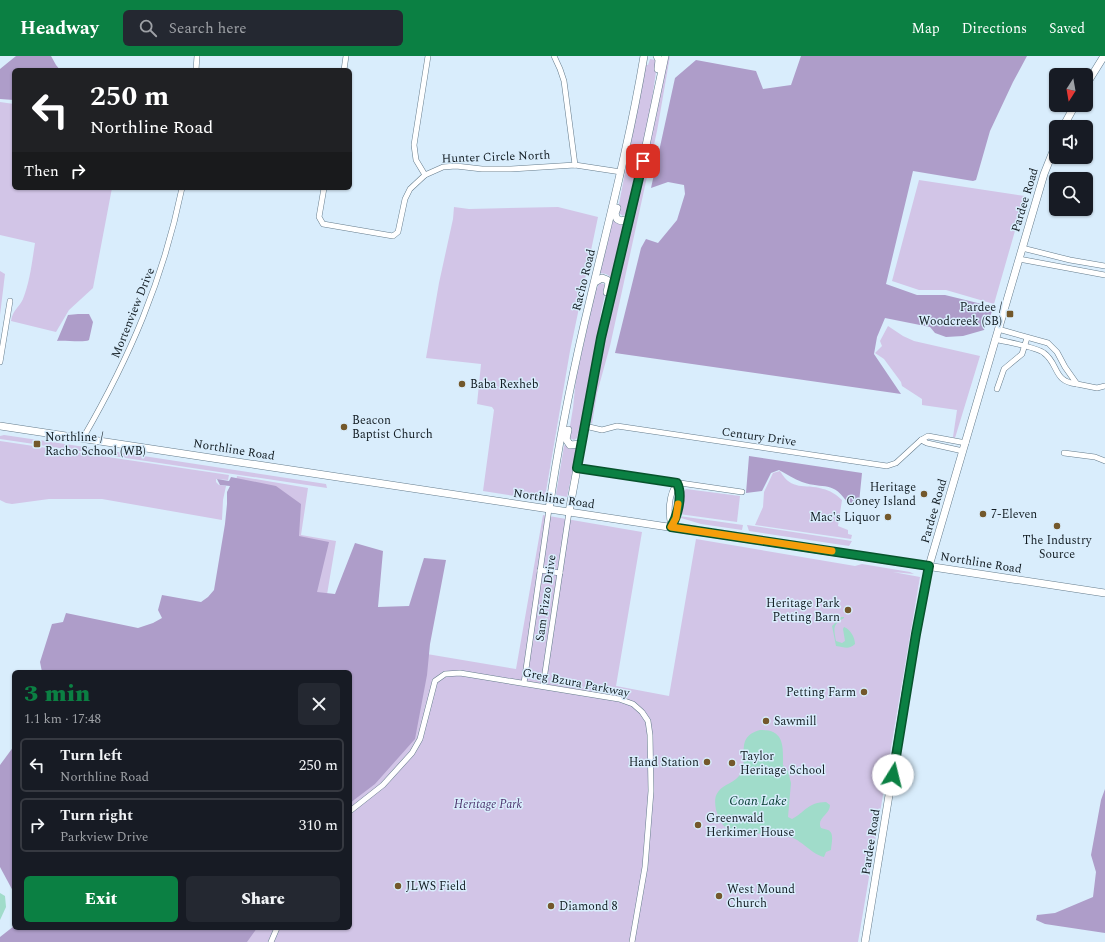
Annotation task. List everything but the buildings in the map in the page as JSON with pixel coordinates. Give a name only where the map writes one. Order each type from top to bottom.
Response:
[{"type":"main road","points":[[652,121],[653,91],[659,60],[657,56]]},
{"type":"main road","points":[[569,512],[601,338],[652,121],[665,56]]},
{"type":"main road","points":[[1093,74],[1104,56]]},
{"type":"main road","name":"Racho Road","points":[[549,509],[564,423],[621,172],[645,57]]},
{"type":"main road","points":[[624,156],[622,188],[615,214],[617,219],[621,221],[629,219]]},
{"type":"main road","name":"Pardee Road","points":[[866,942],[908,679],[929,566],[1022,248],[1049,162]]},
{"type":"main road","points":[[595,282],[602,278],[607,280],[609,283],[602,312],[601,338]]},
{"type":"main road","points":[[574,376],[566,439],[570,445],[581,444]]},
{"type":"main road","name":"Northline Road","points":[[0,426],[1105,593]]},
{"type":"street","points":[[196,68],[197,56]]},
{"type":"street","points":[[344,68],[346,56]]},
{"type":"street","points":[[425,175],[416,160],[414,145],[428,56]]},
{"type":"street","points":[[554,56],[564,81],[575,165]]},
{"type":"street","name":"Hunter Circle North","points":[[324,190],[320,221],[326,225],[391,236],[395,235],[400,229],[405,199],[415,183],[425,175],[443,167],[456,166],[511,170],[575,165],[621,172]]},
{"type":"street","name":"Mortenview Drive","points":[[83,438],[115,380],[145,314],[167,250],[182,190]]},
{"type":"street","points":[[1022,248],[1070,260],[1105,266]]},
{"type":"street","points":[[1019,259],[1105,275]]},
{"type":"street","points":[[0,362],[10,301]]},
{"type":"street","points":[[998,329],[1048,343],[1056,352],[1065,368],[1077,384]]},
{"type":"street","points":[[996,389],[1004,369],[1011,362],[1019,358],[1025,347],[1027,338]]},
{"type":"street","points":[[996,339],[1042,352],[1050,358],[1060,377],[1068,383],[1097,388],[1105,386]]},
{"type":"street","points":[[1050,358],[1056,352]]},
{"type":"street","name":"Century Drive","points":[[585,426],[602,430],[617,426],[887,466],[896,463],[921,440]]},
{"type":"street","points":[[921,440],[928,436],[966,443]]},
{"type":"street","points":[[921,440],[927,443],[963,451]]},
{"type":"street","points":[[1064,452],[1105,461]]},
{"type":"street","points":[[577,468],[742,492]]},
{"type":"street","points":[[671,527],[676,518],[680,490],[677,483]]},
{"type":"street","name":"Sam Pizzo Drive","points":[[524,683],[549,509]]},
{"type":"street","name":"Sam Pizzo Drive","points":[[543,686],[569,512]]},
{"type":"street","points":[[540,570],[560,573]]},
{"type":"street","name":"Greg Bzura Parkway","points":[[352,809],[383,785],[412,753],[420,739],[435,681],[445,674],[460,673],[543,686],[626,701],[633,704],[642,712],[648,721],[650,735],[651,791],[645,867],[632,942]]},
{"type":"street","points":[[271,942],[276,930]]},
{"type":"green space","points":[[668,56],[670,56],[657,131],[610,346],[597,393],[592,424],[589,420],[607,328],[649,147]]},
{"type":"green space","points":[[650,59],[655,60],[657,65],[649,120],[629,211],[627,210],[627,213],[623,216],[619,213],[618,209],[646,65],[648,65]]},
{"type":"green space","points":[[0,102],[12,104],[12,190],[112,190],[93,288],[69,310],[56,332],[11,321],[13,314],[23,299],[35,243],[0,235]]},
{"type":"green space","points":[[919,180],[1025,196],[994,304],[946,290],[919,290],[892,281]]},
{"type":"green space","points":[[454,207],[469,209],[558,207],[598,217],[570,351],[545,497],[539,500],[483,491],[494,410],[492,407],[477,404],[481,364],[426,358],[439,283],[453,219]]},
{"type":"green space","points":[[613,220],[625,226],[611,277],[600,273]]},
{"type":"green space","points":[[0,271],[5,274],[0,315]]},
{"type":"green space","points":[[599,283],[604,284],[606,290],[601,312],[598,341],[580,433],[578,433],[577,438],[574,440],[570,438],[569,432],[576,378],[596,288]]},
{"type":"green space","points":[[888,326],[914,341],[980,356],[955,438],[953,437],[957,410],[922,405],[922,399],[902,386],[901,382],[884,359],[875,353],[882,346],[880,341]]},
{"type":"green space","points":[[4,435],[38,440],[38,442],[34,442],[34,444],[0,439],[0,436]]},
{"type":"green space","points":[[39,440],[326,484],[327,488],[39,445]]},
{"type":"green space","points":[[0,441],[229,475],[228,480],[216,479],[216,482],[219,485],[226,486],[223,500],[222,520],[102,499],[49,499],[12,504],[6,503],[0,500]]},
{"type":"green space","points":[[565,445],[569,448],[576,449],[577,451],[567,497],[556,494]]},
{"type":"green space","points":[[780,471],[789,482],[799,486],[816,487],[838,496],[842,500],[838,526],[848,530],[848,534],[852,535],[851,539],[755,525],[763,507],[764,492],[773,473]]},
{"type":"green space","name":"Heritage Park","points":[[237,476],[308,488],[301,535],[336,541],[320,636],[516,669],[543,515],[642,532],[616,686],[669,696],[696,539],[855,566],[862,564],[910,572],[914,574],[893,572],[920,577],[858,942],[158,942],[160,930],[352,930],[352,670],[203,670]]},
{"type":"green space","points":[[686,489],[740,496],[737,522],[679,514],[683,492]]},
{"type":"green space","points":[[679,516],[743,525],[742,530],[701,524]]},
{"type":"green space","points":[[747,525],[852,541],[849,546],[749,531]]},
{"type":"shaded area","points":[[16,56],[51,56],[58,68],[12,68],[12,100],[0,99],[0,69]]},
{"type":"shaded area","points":[[801,56],[1027,56],[990,131],[976,180],[973,181],[913,171],[886,284],[917,295],[945,295],[994,307],[984,330],[963,336],[946,337],[935,333],[930,327],[885,318],[877,337],[874,354],[901,394],[615,353],[641,248],[646,239],[658,243],[677,220],[685,194],[684,185],[668,182],[651,188],[675,78],[696,60],[756,71],[763,89],[791,85]]},
{"type":"shaded area","points":[[89,314],[93,322],[89,340],[57,341],[68,315]]},
{"type":"shaded area","points":[[749,456],[862,473],[859,503],[849,505],[833,488],[802,482],[779,470],[771,473],[762,491],[746,493]]},
{"type":"shaded area","points":[[231,477],[276,486],[301,504],[299,536],[329,542],[317,592],[335,594],[355,543],[383,551],[378,607],[409,606],[424,558],[446,560],[430,644],[427,675],[415,739],[375,784],[352,801],[352,670],[42,670],[40,662],[52,624],[63,622],[66,613],[138,628],[162,618],[158,610],[162,595],[201,602],[208,597],[214,590],[225,524],[227,492],[230,486],[220,485],[217,479],[229,481]]},
{"type":"shaded area","points":[[12,749],[12,889],[0,867],[0,765]]},
{"type":"shaded area","points":[[1105,789],[1105,933],[1045,924],[1036,920],[1037,915],[1055,913],[1093,897],[1096,872],[1091,855],[1101,800]]},
{"type":"shaded area","points":[[12,928],[12,930],[256,930],[247,942],[0,942],[0,937]]},
{"type":"water","points":[[841,617],[844,618],[837,623],[835,627],[836,641],[842,643],[845,641],[844,627],[850,631],[853,636],[855,644],[851,647],[846,648],[836,646],[832,626]]},
{"type":"water","name":"Coan Lake","points":[[760,730],[768,730],[778,736],[781,740],[783,765],[788,771],[791,783],[788,817],[792,819],[810,806],[820,802],[826,802],[830,805],[828,811],[820,822],[821,828],[830,832],[832,836],[831,850],[826,852],[824,857],[818,855],[792,837],[779,837],[778,835],[749,833],[728,829],[720,821],[716,808],[716,796],[720,789],[736,779],[741,773],[747,737]]},
{"type":"water","points":[[0,893],[5,896],[6,907],[0,920]]},
{"type":"slow traffic","points":[[678,504],[676,518],[671,527],[832,551]]},
{"type":"place","name":"Pardee / Woodcreek (SB)","points":[[1010,314]]},
{"type":"place","name":"Baba Rexheb","points":[[462,384]]},
{"type":"place","name":"Beacon Baptist Church","points":[[344,427]]},
{"type":"place","name":"Northline / Racho School (WB)","points":[[37,444]]},
{"type":"place","name":"Heritage Coney Island","points":[[924,494]]},
{"type":"place","name":"7-Eleven","points":[[983,514]]},
{"type":"place","name":"Mac's Liquor","points":[[888,517]]},
{"type":"place","name":"The Industry Source","points":[[1057,526]]},
{"type":"place","name":"Heritage Park Petting Barn","points":[[848,610]]},
{"type":"place","name":"Petting Farm","points":[[864,692]]},
{"type":"place","name":"Sawmill","points":[[766,721]]},
{"type":"place","name":"Hand Station","points":[[707,762]]},
{"type":"place","name":"Taylor Heritage School","points":[[732,763]]},
{"type":"place","name":"Greenwald Herkimer House","points":[[698,825]]},
{"type":"place","name":"JLWS Field","points":[[398,886]]},
{"type":"place","name":"West Mound Church","points":[[719,896]]},
{"type":"place","name":"Diamond 8","points":[[551,906]]},
{"type":"route","points":[[643,161],[601,338],[577,468],[677,483],[680,490],[676,518],[671,527],[929,566],[907,685],[893,775]]}]
